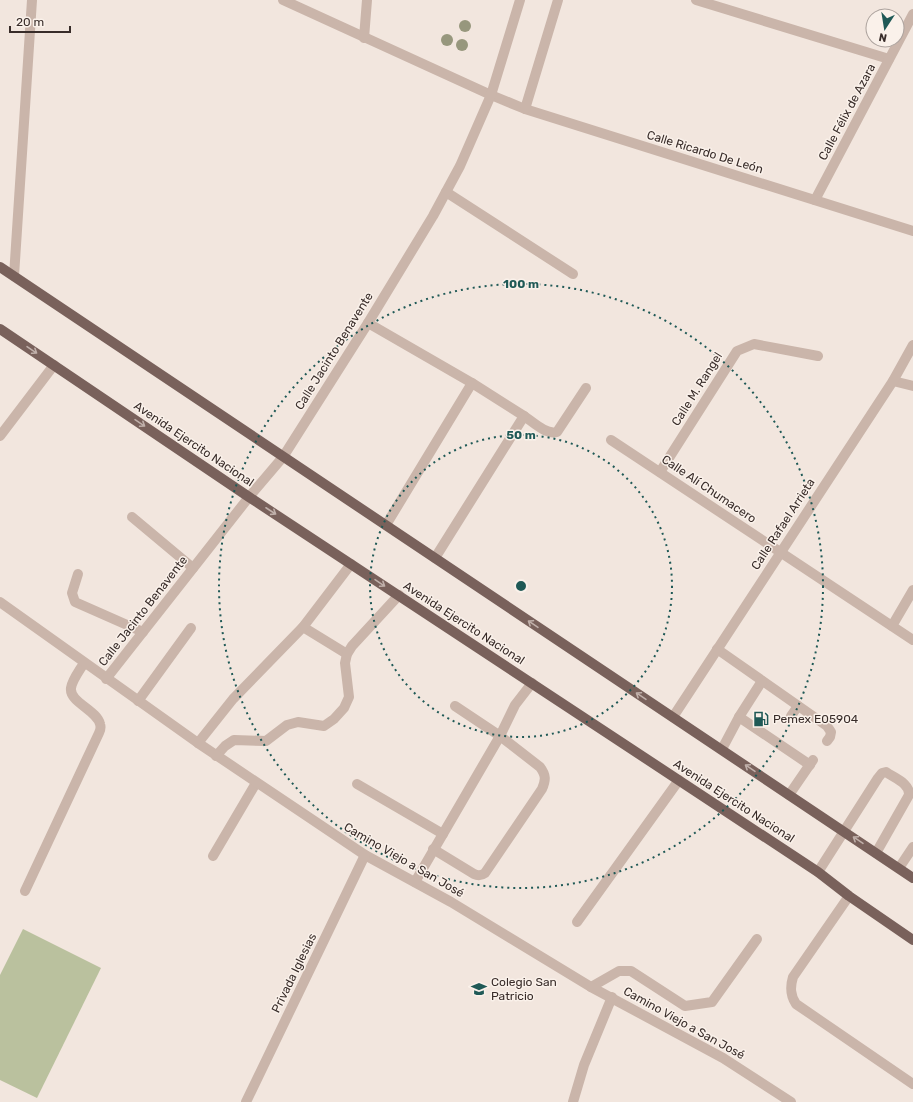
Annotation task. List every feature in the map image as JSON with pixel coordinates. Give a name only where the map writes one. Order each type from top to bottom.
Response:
[{"type":"main road","points":[[0,267],[913,878]]},
{"type":"main road","name":"Avenida Ejercito Nacional","points":[[0,328],[249,497],[818,872],[913,940]]},
{"type":"street","points":[[14,276],[32,0]]},
{"type":"street","name":"Calle Ricardo De León","points":[[283,0],[491,95],[526,109],[913,231]]},
{"type":"street","points":[[364,38],[367,0]]},
{"type":"street","name":"Calle Jacinto Benavente","points":[[106,679],[249,497],[283,457],[368,323],[433,216],[460,166],[491,95],[520,0]]},
{"type":"street","points":[[526,109],[558,0]]},
{"type":"street","points":[[696,0],[715,3],[889,59]]},
{"type":"street","name":"Calle Félix de Azara","points":[[815,200],[913,14]]},
{"type":"street","points":[[446,192],[573,274]]},
{"type":"street","points":[[368,323],[472,383],[551,433],[557,432],[586,388]]},
{"type":"street","name":"Calle M. Rangel","points":[[660,472],[737,351],[754,344],[818,356]]},
{"type":"street","name":"Calle Rafael Arrieta","points":[[673,716],[893,381],[913,345]]},
{"type":"street","points":[[0,436],[54,365]]},
{"type":"street","points":[[893,381],[913,386]]},
{"type":"street","points":[[386,525],[472,383]]},
{"type":"street","points":[[435,558],[524,416]]},
{"type":"street","name":"Calle Alí Chumacero","points":[[611,440],[913,640]]},
{"type":"street","points":[[132,517],[193,568]]},
{"type":"street","points":[[198,743],[233,699],[303,627],[351,564]]},
{"type":"street","points":[[78,574],[72,593],[75,602],[143,632]]},
{"type":"street","points":[[892,626],[913,590]]},
{"type":"street","points":[[216,756],[225,746],[234,740],[266,741],[287,725],[298,722],[324,726],[334,719],[344,708],[349,697],[345,663],[347,654],[352,646],[399,595]]},
{"type":"street","name":"Camino Viejo a San José","points":[[0,602],[216,756],[365,854],[458,906],[591,987],[724,1058],[791,1102]]},
{"type":"street","points":[[303,627],[347,654]]},
{"type":"street","points":[[138,701],[191,628]]},
{"type":"street","points":[[717,649],[827,726],[830,732],[830,737],[827,741]]},
{"type":"street","points":[[25,891],[99,734],[101,725],[97,717],[75,699],[71,693],[71,687],[84,663]]},
{"type":"street","points":[[722,749],[739,717],[762,681]]},
{"type":"street","points":[[414,882],[500,736],[515,705],[532,683]]},
{"type":"street","points":[[433,849],[474,874],[483,875],[542,789],[545,781],[544,772],[540,767],[500,736],[455,706]]},
{"type":"street","points":[[791,716],[798,706]]},
{"type":"street","points":[[739,717],[777,739],[812,763],[789,795]]},
{"type":"street","points":[[818,872],[882,773],[886,772],[907,786],[910,791],[876,853]]},
{"type":"street","points":[[577,922],[679,780]]},
{"type":"street","points":[[212,856],[256,782]]},
{"type":"street","points":[[357,784],[443,834]]},
{"type":"street","points":[[899,868],[913,847]]},
{"type":"street","name":"Privada Iglesias","points":[[246,1102],[365,854]]},
{"type":"street","points":[[850,896],[793,977],[790,986],[792,998],[796,1004],[913,1084]]},
{"type":"street","points":[[591,987],[619,971],[631,971],[685,1006],[712,1002],[757,939]]},
{"type":"street","points":[[573,1102],[584,1065],[612,997]]},
{"type":"green space","points":[[23,929],[101,968],[37,1098],[0,1080],[0,975]]},
{"type":"place","name":"Pemex E05904","points":[[761,719]]},
{"type":"place","name":"Colegio San Patricio","points":[[479,989]]}]
